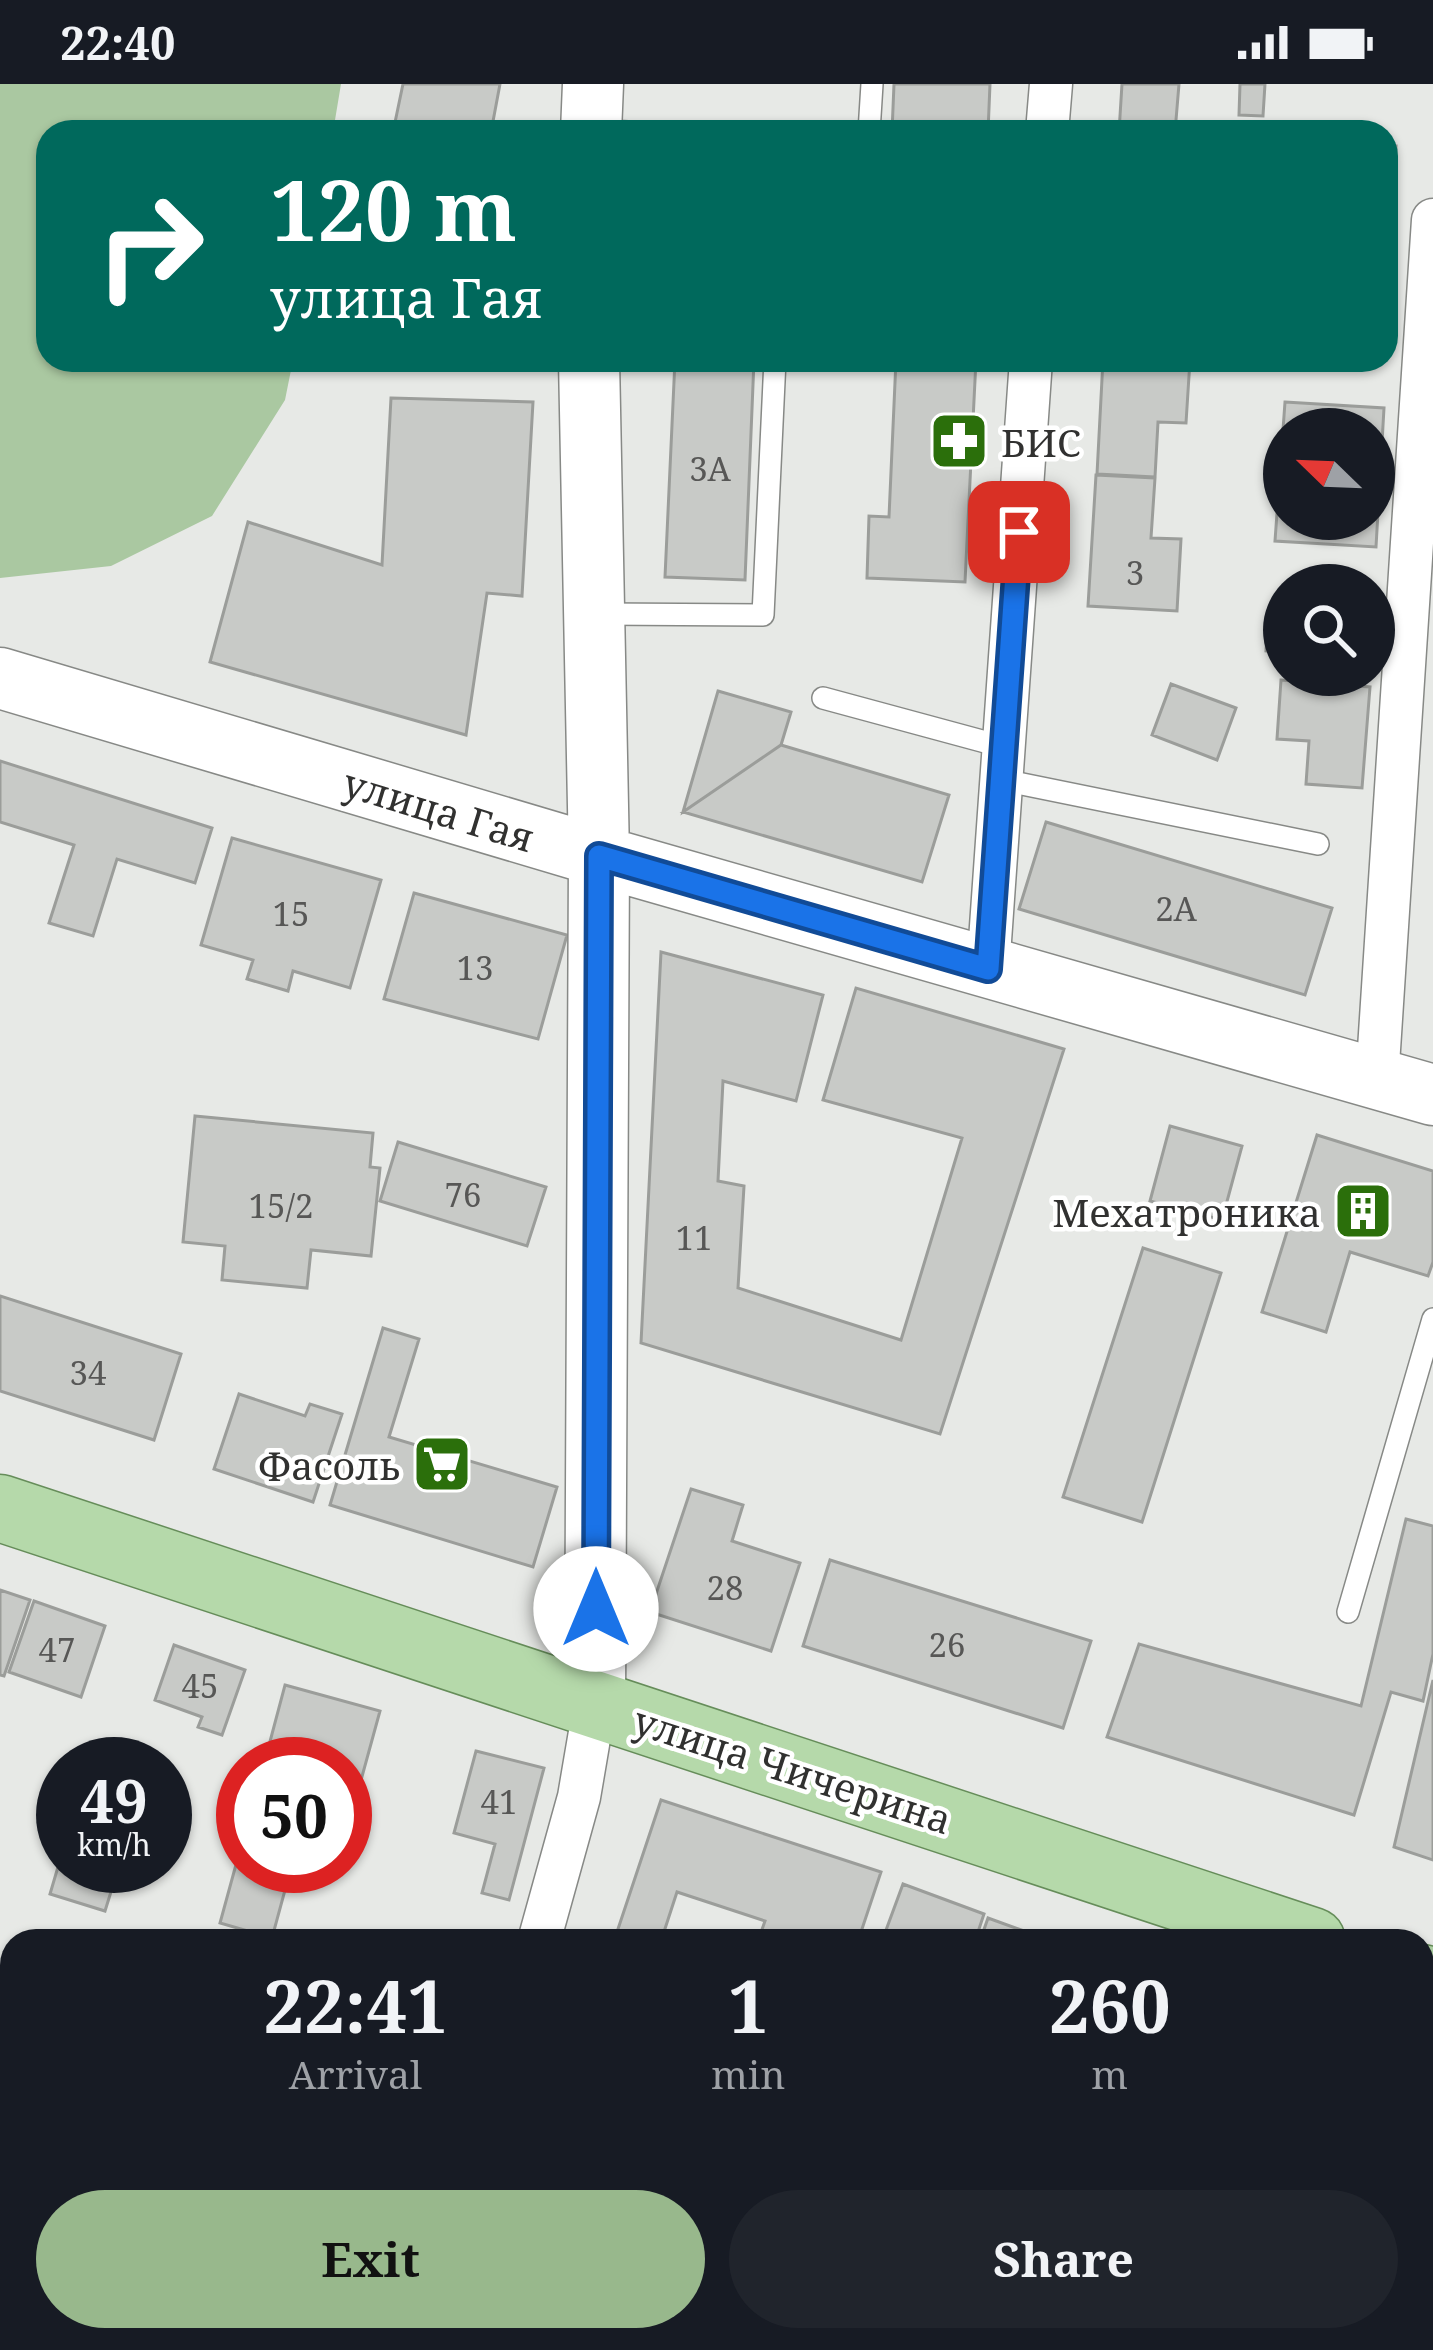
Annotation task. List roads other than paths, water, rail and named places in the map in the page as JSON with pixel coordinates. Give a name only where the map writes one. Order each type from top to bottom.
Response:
[{"type":"main road","name":"улица Чичерина","points":[[0,1508],[1276,1929]]},
{"type":"street","points":[[1048,120],[1051,84]]},
{"type":"street","points":[[1377,1080],[1433,220]]},
{"type":"street","points":[[542,1929],[579,1798],[595,1703],[599,856],[590,372]]},
{"type":"street","points":[[988,969],[1030,372]]},
{"type":"street","name":"улица Гая","points":[[0,678],[1433,1095]]},
{"type":"lane","points":[[870,120],[872,84]]},
{"type":"lane","points":[[596,614],[763,615],[774,372]]},
{"type":"lane","points":[[823,698],[1003,764],[1318,844]]},
{"type":"lane","points":[[1348,1612],[1433,1319]]},
{"type":"place","name":"БИС","points":[[959,441]]},
{"type":"place","name":"Мехатроника","points":[[1363,1211]]},
{"type":"place","name":"Фасоль","points":[[442,1464]]}]
